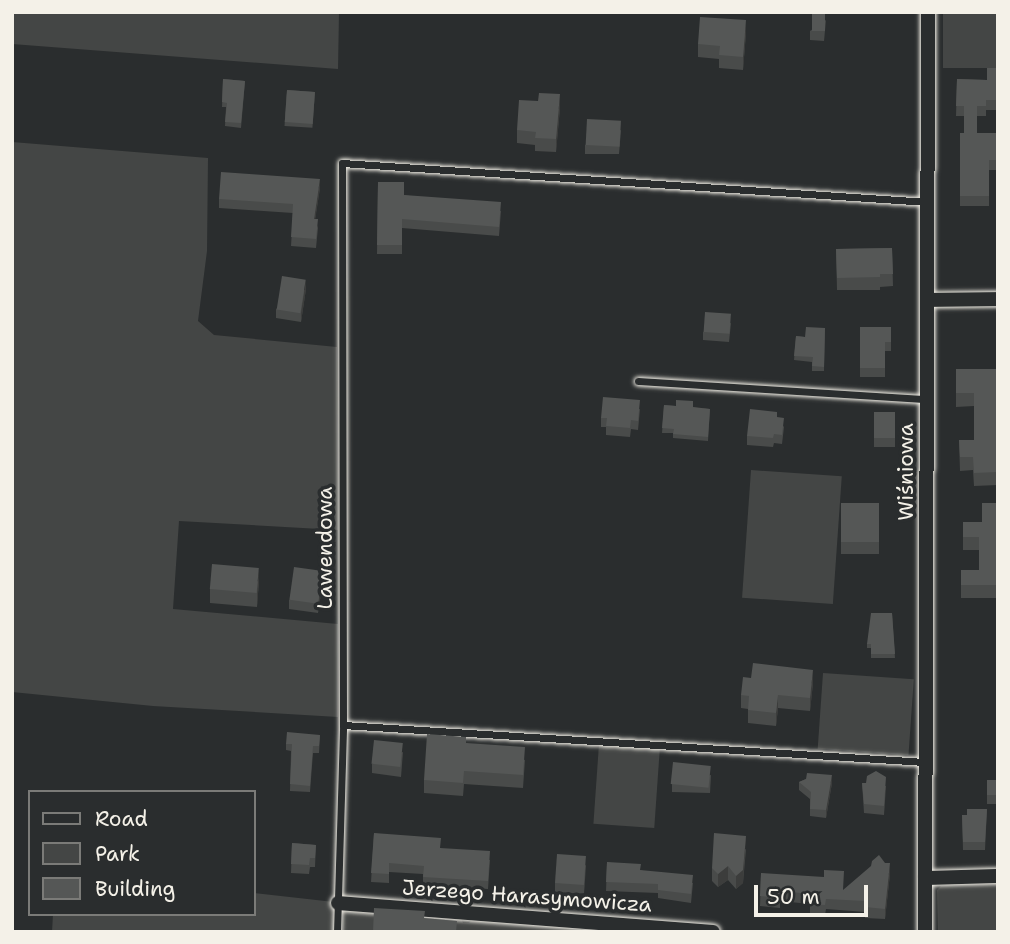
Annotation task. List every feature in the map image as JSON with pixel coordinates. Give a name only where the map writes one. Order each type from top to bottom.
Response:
[{"type":"street","name":"Wiśniowa","points":[[925,932],[928,12]]},
{"type":"street","points":[[929,300],[998,299]]},
{"type":"street","points":[[925,878],[998,876]]},
{"type":"street","name":"Jerzego Harasymowicza","points":[[338,903],[713,932]]},
{"type":"lane","name":"Lawendowa","points":[[337,932],[343,725],[342,163],[928,202]]},
{"type":"lane","points":[[638,381],[928,399]]},
{"type":"lane","points":[[343,725],[925,762]]},
{"type":"green space","points":[[12,12],[339,12],[338,69],[12,44]]},
{"type":"green space","points":[[943,12],[998,12],[998,68],[943,68]]},
{"type":"green space","points":[[12,142],[208,158],[207,251],[198,321],[214,335],[337,347],[338,530],[179,521],[173,609],[338,624],[338,717],[153,706],[12,692]]},
{"type":"green space","points":[[751,470],[842,476],[833,604],[742,598]]},
{"type":"green space","points":[[823,673],[914,679],[908,755],[818,749]]},
{"type":"green space","points":[[599,744],[660,748],[654,828],[593,824]]},
{"type":"green space","points":[[957,883],[998,883],[998,932],[938,932],[937,890],[941,886]]},
{"type":"green space","points":[[256,893],[334,902],[334,932],[52,932],[53,916],[256,916]]},
{"type":"green space","points":[[347,907],[460,916],[463,923],[469,923],[474,917],[576,924],[583,932],[343,932],[343,912]]},
{"type":"building","points":[[812,12],[825,12],[825,31],[812,31]]},
{"type":"building","points":[[700,17],[746,20],[743,57],[719,55],[720,46],[698,44]]},
{"type":"building","points":[[987,68],[998,68],[998,100],[986,100],[986,106],[977,106],[977,133],[998,133],[998,160],[989,160],[989,196],[960,196],[960,133],[964,133],[964,106],[956,106],[957,79],[987,80]]},
{"type":"building","points":[[223,79],[245,81],[241,123],[225,122],[227,103],[222,102]]},
{"type":"building","points":[[287,90],[315,92],[313,124],[285,122]]},
{"type":"building","points":[[539,93],[560,94],[556,139],[535,138],[536,132],[517,130],[519,100],[538,101]]},
{"type":"building","points":[[587,119],[621,121],[620,147],[586,145]]},
{"type":"building","points":[[221,172],[320,179],[314,219],[318,219],[316,239],[291,237],[293,204],[219,199]]},
{"type":"building","points":[[378,182],[404,182],[404,195],[501,202],[499,227],[402,219],[402,245],[377,245]]},
{"type":"building","points":[[892,248],[893,274],[837,278],[836,249]]},
{"type":"building","points":[[282,276],[306,280],[300,313],[277,310]]},
{"type":"building","points":[[705,312],[731,314],[730,334],[704,332]]},
{"type":"building","points":[[806,327],[825,328],[824,367],[812,366],[813,357],[794,356],[796,336],[805,337]]},
{"type":"building","points":[[860,327],[891,327],[891,342],[885,342],[885,368],[860,368]]},
{"type":"building","points":[[956,369],[998,369],[998,472],[974,473],[973,457],[960,457],[959,440],[974,440],[974,393],[956,393]]},
{"type":"building","points":[[603,397],[640,400],[638,421],[631,420],[630,428],[606,426],[607,418],[601,418]]},
{"type":"building","points":[[676,400],[693,401],[693,407],[710,409],[708,437],[673,434],[674,429],[662,428],[664,405],[676,406]]},
{"type":"building","points":[[750,409],[777,412],[777,417],[784,418],[782,435],[774,434],[773,438],[747,436]]},
{"type":"building","points":[[874,412],[895,412],[895,438],[874,438]]},
{"type":"building","points":[[841,503],[879,503],[879,542],[841,542]]},
{"type":"building","points":[[982,503],[998,503],[998,585],[961,585],[961,570],[979,570],[979,537],[963,537],[963,522],[982,522]]},
{"type":"building","points":[[212,564],[259,568],[257,593],[210,589]]},
{"type":"building","points":[[294,567],[323,571],[318,604],[289,600]]},
{"type":"building","points":[[871,613],[892,613],[895,654],[871,654],[871,644],[867,644]]},
{"type":"building","points":[[753,663],[813,670],[810,698],[778,695],[776,713],[748,710],[749,696],[741,695],[743,677],[751,678]]},
{"type":"building","points":[[287,732],[320,735],[319,746],[313,746],[310,786],[290,784],[292,744],[286,744]]},
{"type":"building","points":[[427,734],[466,737],[466,743],[525,747],[523,775],[464,771],[463,783],[424,780]]},
{"type":"building","points":[[374,740],[403,743],[400,767],[371,764]]},
{"type":"building","points":[[673,762],[711,766],[708,788],[671,784]]},
{"type":"building","points":[[876,771],[886,777],[884,806],[864,804],[862,783],[866,783],[867,776]]},
{"type":"building","points":[[807,773],[832,775],[826,810],[810,809],[811,792],[799,782],[806,779]]},
{"type":"building","points":[[987,780],[998,780],[998,795],[987,795]]},
{"type":"building","points":[[967,809],[987,809],[985,842],[963,842],[962,815],[967,815]]},
{"type":"building","points":[[374,833],[441,838],[440,848],[490,851],[488,881],[423,877],[424,866],[389,863],[389,874],[371,873]]},
{"type":"building","points":[[714,833],[746,836],[743,870],[736,876],[728,866],[718,874],[712,868]]},
{"type":"building","points":[[292,843],[316,845],[315,858],[310,858],[309,865],[291,864]]},
{"type":"building","points":[[557,854],[586,856],[584,885],[555,883]]},
{"type":"building","points":[[879,855],[885,863],[890,863],[885,909],[865,907],[865,901],[826,899],[825,905],[810,904],[811,894],[780,891],[780,898],[760,896],[761,873],[824,877],[824,870],[844,871],[843,890],[871,866],[872,861]]},
{"type":"building","points":[[607,862],[641,864],[640,870],[693,875],[691,894],[658,890],[658,884],[606,882]]},
{"type":"building","points":[[374,908],[425,911],[424,918],[457,921],[456,932],[373,932]]}]
